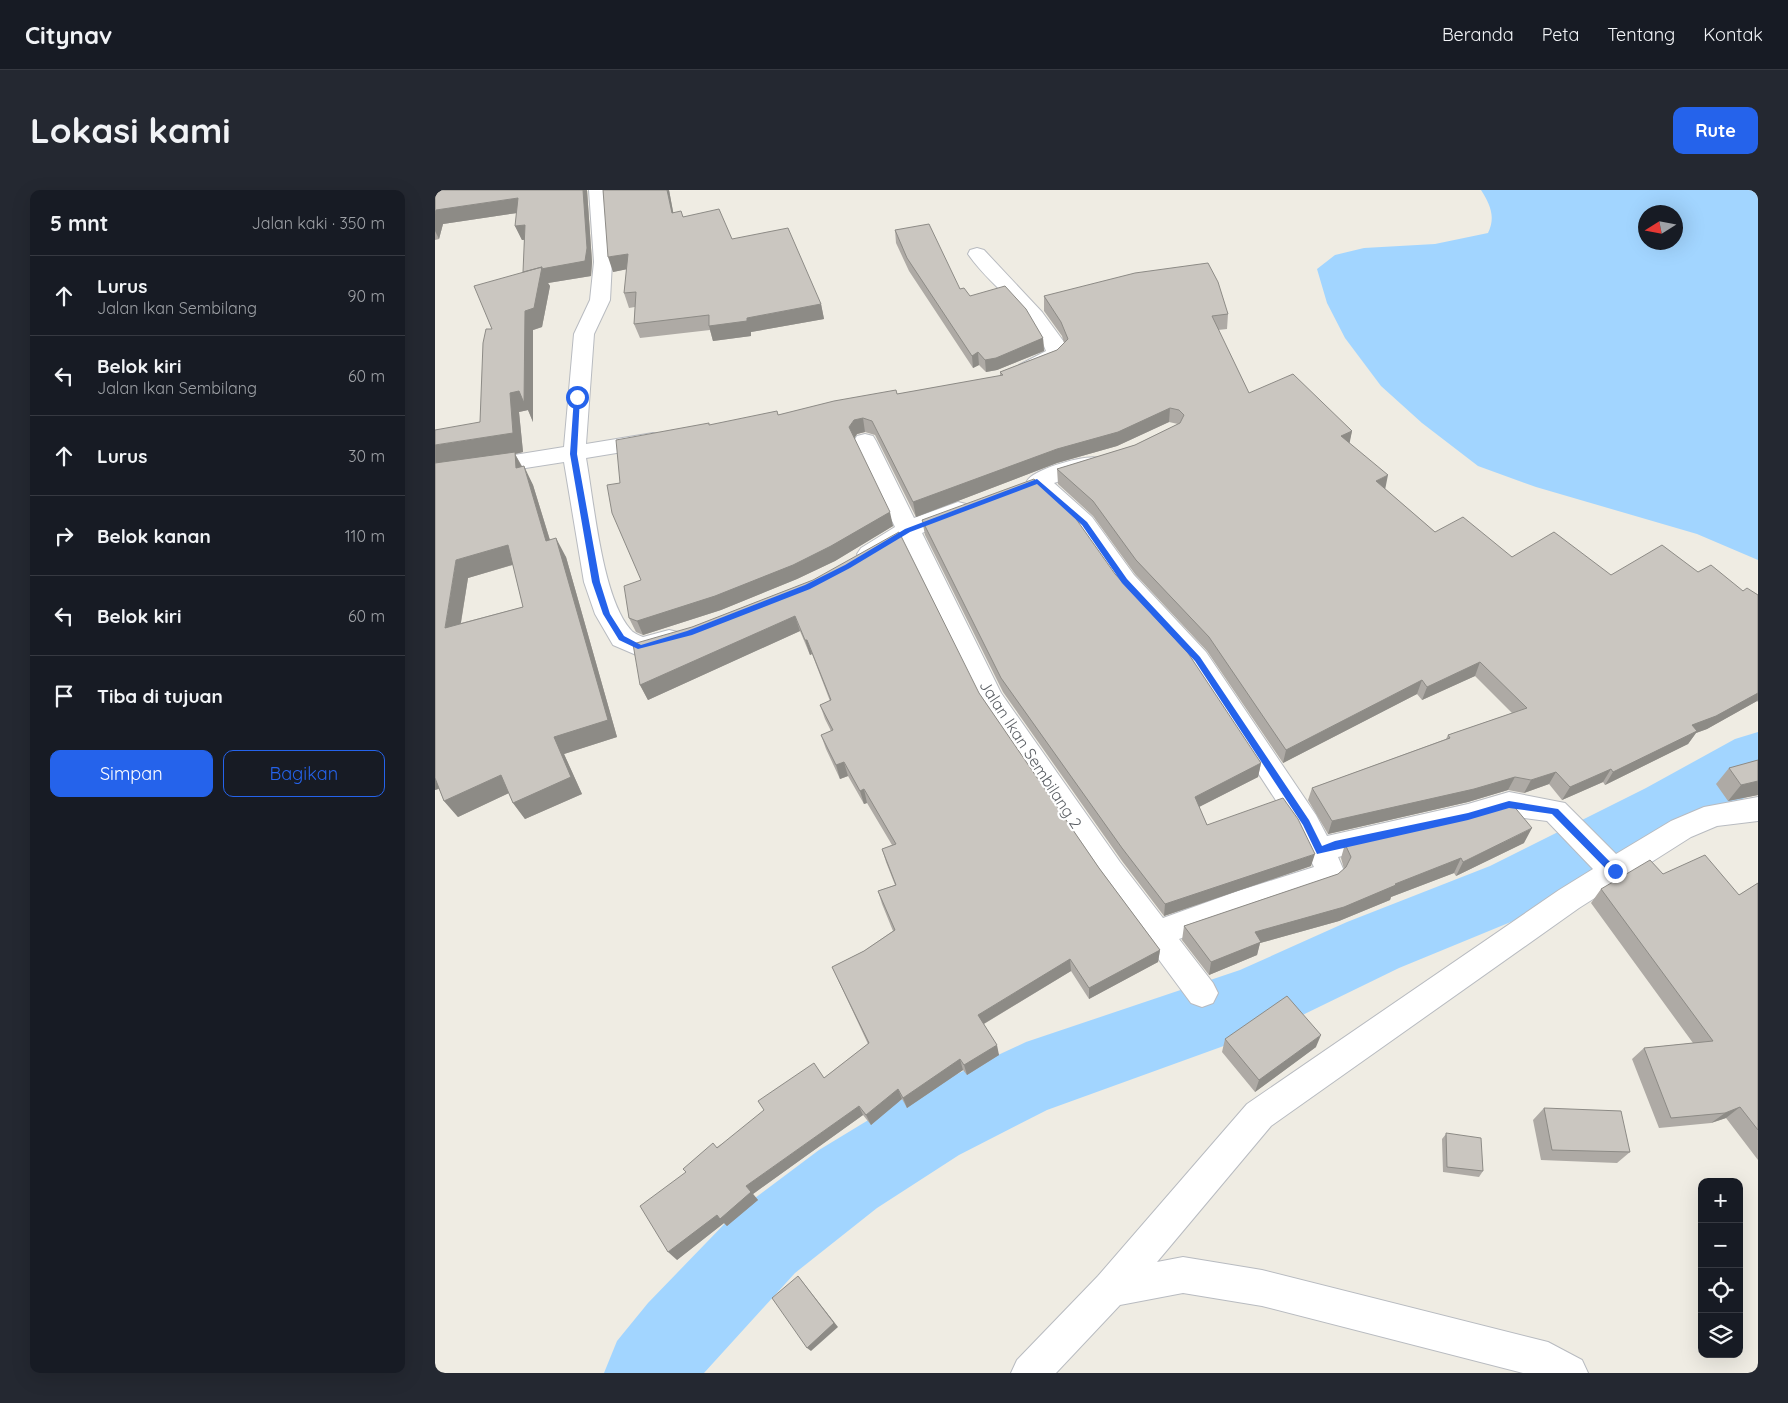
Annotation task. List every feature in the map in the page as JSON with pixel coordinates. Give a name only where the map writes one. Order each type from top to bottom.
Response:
[{"type":"street","points":[[598,190],[603,262],[600,300],[584,334],[574,454],[596,582],[607,614],[622,638],[641,648],[689,633]]},
{"type":"street","points":[[977,254],[1030,311],[1056,344],[1057,352],[1049,360],[1011,375]]},
{"type":"street","points":[[435,476],[672,437]]},
{"type":"street","name":"Jalan Ikan Sembilang 2","points":[[865,441],[991,699],[1110,871],[1202,993]]},
{"type":"street","points":[[1117,456],[1066,470],[1029,484],[1084,523],[1125,581],[1197,659],[1306,823],[1330,871],[1323,877],[1238,904],[1157,934]]},
{"type":"street","points":[[848,566],[908,530],[975,504]]},
{"type":"street","points":[[1320,851],[1335,845],[1468,816],[1509,804],[1555,811],[1615,871]]},
{"type":"street","points":[[1030,1373],[1111,1289],[1259,1115],[1569,899],[1681,829],[1714,815],[1758,810]]},
{"type":"street","points":[[1111,1289],[1183,1275],[1263,1288],[1548,1361],[1569,1373]]},
{"type":"water","points":[[1481,190],[1758,190],[1758,560],[1697,534],[1536,487],[1478,466],[1422,423],[1381,386],[1345,338],[1327,303],[1317,269],[1335,255],[1364,248],[1435,244],[1488,233],[1492,222],[1489,206]]},
{"type":"building","points":[[435,190],[583,190],[587,248],[585,261],[541,269],[542,267],[523,272],[525,225],[515,226],[518,198],[436,210],[435,214]]},
{"type":"building","points":[[603,190],[667,190],[672,213],[681,211],[683,217],[719,209],[732,239],[788,228],[821,304],[747,318],[747,321],[709,326],[709,315],[634,324],[636,292],[624,293],[628,254],[608,257]]},
{"type":"building","points":[[929,224],[960,289],[964,288],[970,296],[1005,286],[1026,309],[1043,338],[996,358],[985,360],[978,352],[972,356],[907,258],[895,230]]},
{"type":"building","points":[[1208,263],[1218,282],[1228,314],[1212,316],[1249,393],[1293,374],[1352,431],[1341,436],[1388,475],[1376,481],[1435,532],[1463,517],[1512,557],[1554,532],[1611,575],[1662,545],[1698,572],[1711,565],[1743,591],[1747,588],[1758,595],[1758,693],[1716,716],[1692,725],[1697,731],[1613,772],[1611,769],[1570,787],[1556,772],[1531,780],[1515,777],[1474,789],[1332,821],[1312,788],[1450,738],[1448,735],[1527,708],[1480,662],[1427,687],[1422,680],[1286,750],[1209,637],[1136,560],[1093,501],[1057,469],[1135,445],[1180,423],[1184,415],[1179,410],[1170,408],[1118,432],[1057,449],[913,502],[872,421],[863,418],[854,420],[849,427],[890,512],[831,546],[793,565],[715,596],[637,621],[629,618],[624,586],[641,580],[612,513],[607,485],[620,483],[616,440],[709,423],[709,425],[777,411],[778,415],[834,401],[896,390],[897,394],[1003,375],[1000,372],[1057,350],[1068,339],[1061,322],[1044,296],[1135,273]]},
{"type":"building","points":[[542,267],[534,308],[525,311],[524,403],[519,391],[510,393],[513,433],[435,445],[435,430],[480,422],[483,343],[486,329],[492,329],[474,286]]},
{"type":"building","points":[[515,452],[516,468],[524,466],[546,541],[556,538],[608,720],[554,737],[571,777],[513,803],[501,775],[444,801],[435,778],[435,463]],"holes":[[[508,545],[523,607],[445,628],[456,560]]]},
{"type":"building","points":[[1034,479],[1074,516],[1115,574],[1188,653],[1261,763],[1195,797],[1207,825],[1283,798],[1298,819],[1315,854],[1165,904],[1122,848],[1001,678],[922,520]]},
{"type":"building","points":[[899,532],[979,693],[1099,868],[1160,950],[1089,988],[1070,959],[978,1015],[997,1045],[964,1065],[960,1059],[903,1098],[898,1089],[866,1115],[859,1106],[746,1186],[751,1192],[720,1219],[717,1215],[668,1252],[640,1206],[686,1172],[683,1169],[713,1143],[717,1148],[764,1110],[758,1101],[814,1063],[824,1078],[869,1043],[832,967],[864,951],[895,930],[878,891],[896,885],[882,849],[896,844],[864,789],[860,791],[844,762],[836,765],[821,735],[833,730],[820,705],[831,700],[807,640],[805,640],[795,616],[640,685],[633,644],[692,627],[813,580]]},
{"type":"building","points":[[1758,760],[1758,781],[1741,785],[1729,768]]},
{"type":"building","points":[[1512,804],[1532,828],[1463,862],[1461,858],[1395,884],[1344,907],[1255,932],[1261,942],[1211,962],[1184,926],[1338,874],[1346,867],[1351,857],[1345,844],[1476,815]]},
{"type":"building","points":[[1705,855],[1739,895],[1758,883],[1758,1130],[1740,1107],[1725,1113],[1671,1118],[1644,1048],[1713,1041],[1601,889],[1650,860],[1663,874]]},
{"type":"building","points":[[1287,996],[1321,1035],[1259,1080],[1225,1039]]},
{"type":"building","points":[[1544,1108],[1621,1111],[1630,1152],[1552,1150]]},
{"type":"building","points":[[1446,1133],[1481,1138],[1483,1171],[1447,1167]]},
{"type":"building","points":[[798,1276],[834,1323],[807,1348],[772,1298]]},
{"type":"waterway","points":[[649,1373],[679,1334],[765,1243],[848,1179],[931,1127],[1026,1080],[1255,1000],[1373,945],[1515,888],[1670,808],[1758,758]]},
{"type":"route","points":[[577,397],[574,454],[596,582],[607,614],[622,638],[641,648],[689,633],[807,587],[848,566],[908,530],[1037,481],[1084,523],[1125,581],[1197,659],[1306,823],[1320,851],[1335,845],[1468,816],[1509,804],[1555,811],[1615,871]]}]
